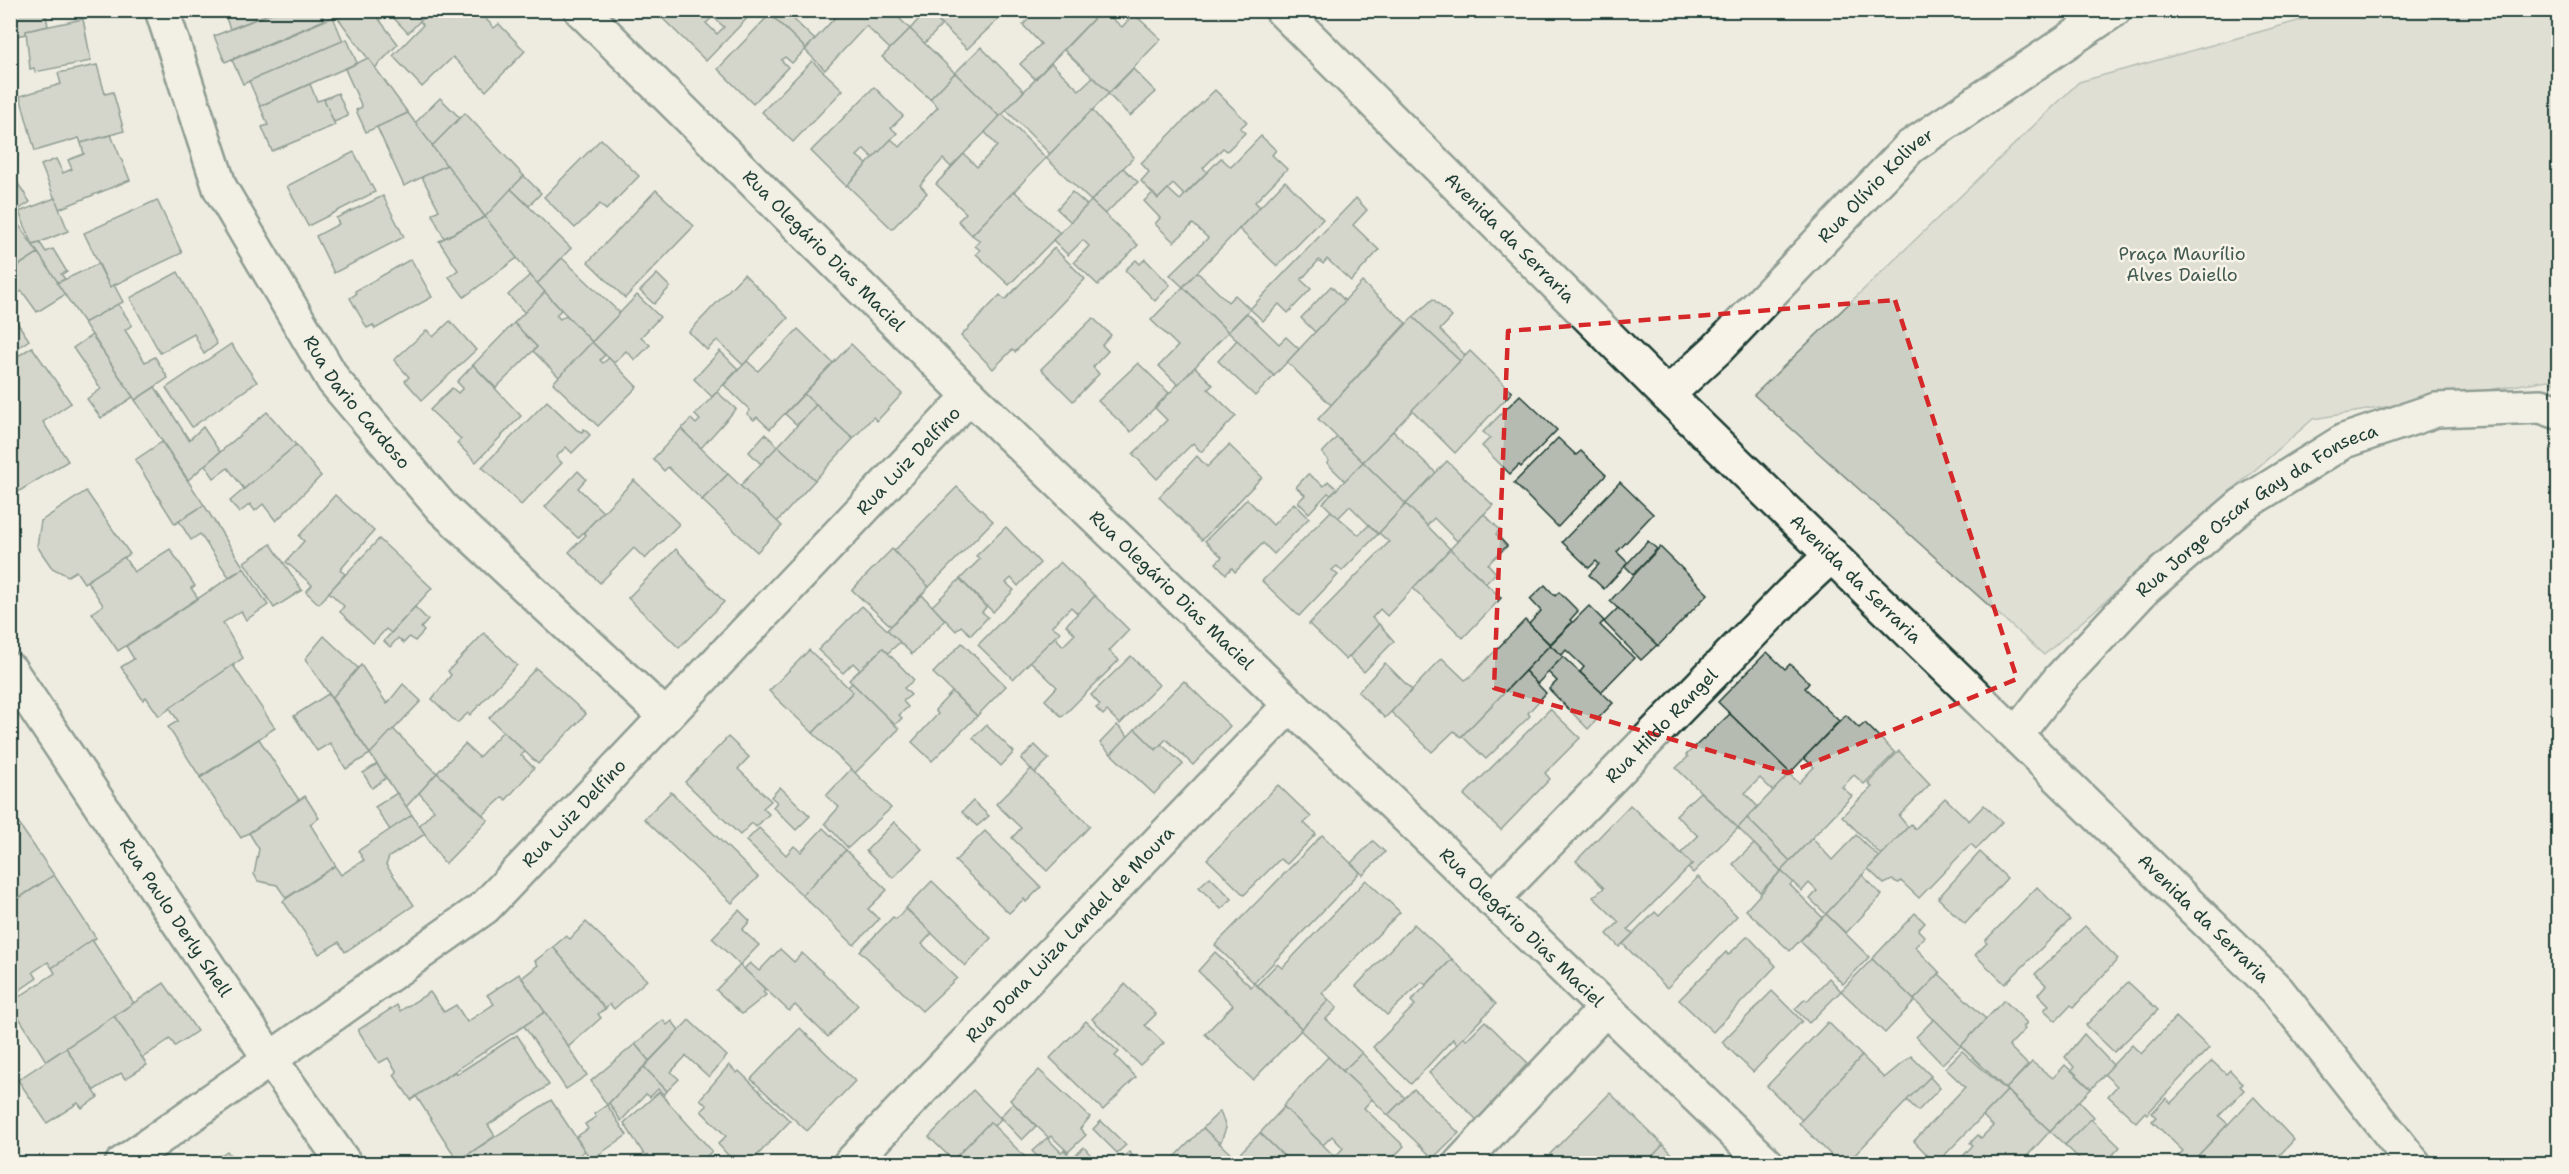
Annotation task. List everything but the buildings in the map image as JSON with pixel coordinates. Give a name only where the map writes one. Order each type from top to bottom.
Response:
[{"type":"street","name":"Rua Dario Cardoso","points":[[162,10],[220,188],[334,381],[442,508],[665,716]]},
{"type":"street","name":"Rua Olegário Dias Maciel","points":[[581,10],[970,396],[1767,1164]]},
{"type":"street","name":"Avenida da Serraria","points":[[1282,10],[1667,395],[2277,990],[2414,1164]]},
{"type":"street","name":"Rua Olívio Koliver","points":[[1667,395],[1718,349],[1910,147],[2114,10]]},
{"type":"street","name":"Rua Luiz Delfino","points":[[122,1164],[485,907],[970,396]]},
{"type":"street","name":"Rua Jorge Oscar Gay da Fonseca","points":[[2016,735],[2059,680],[2144,589],[2242,505],[2344,441],[2436,410],[2541,406],[2559,412]]},
{"type":"street","name":"Rua Hildo Rangel","points":[[1492,900],[1791,593],[1832,555]]},
{"type":"street","name":"Rua Paulo Derly Shell","points":[[10,670],[270,1059],[345,1164]]},
{"type":"street","name":"Rua Dona Luiza Landel de Moura","points":[[850,1164],[1290,705]]},
{"type":"street","points":[[1460,1164],[1605,1009]]},
{"type":"highlighted area","points":[[1895,300],[2017,679],[1788,773],[1494,688],[1508,331]]},
{"type":"green space","name":"Praça Maurílio Alves Daiello","points":[[2334,11],[2558,11],[2558,385],[2548,380],[2313,419],[2044,655],[1754,395],[2079,82]]}]
